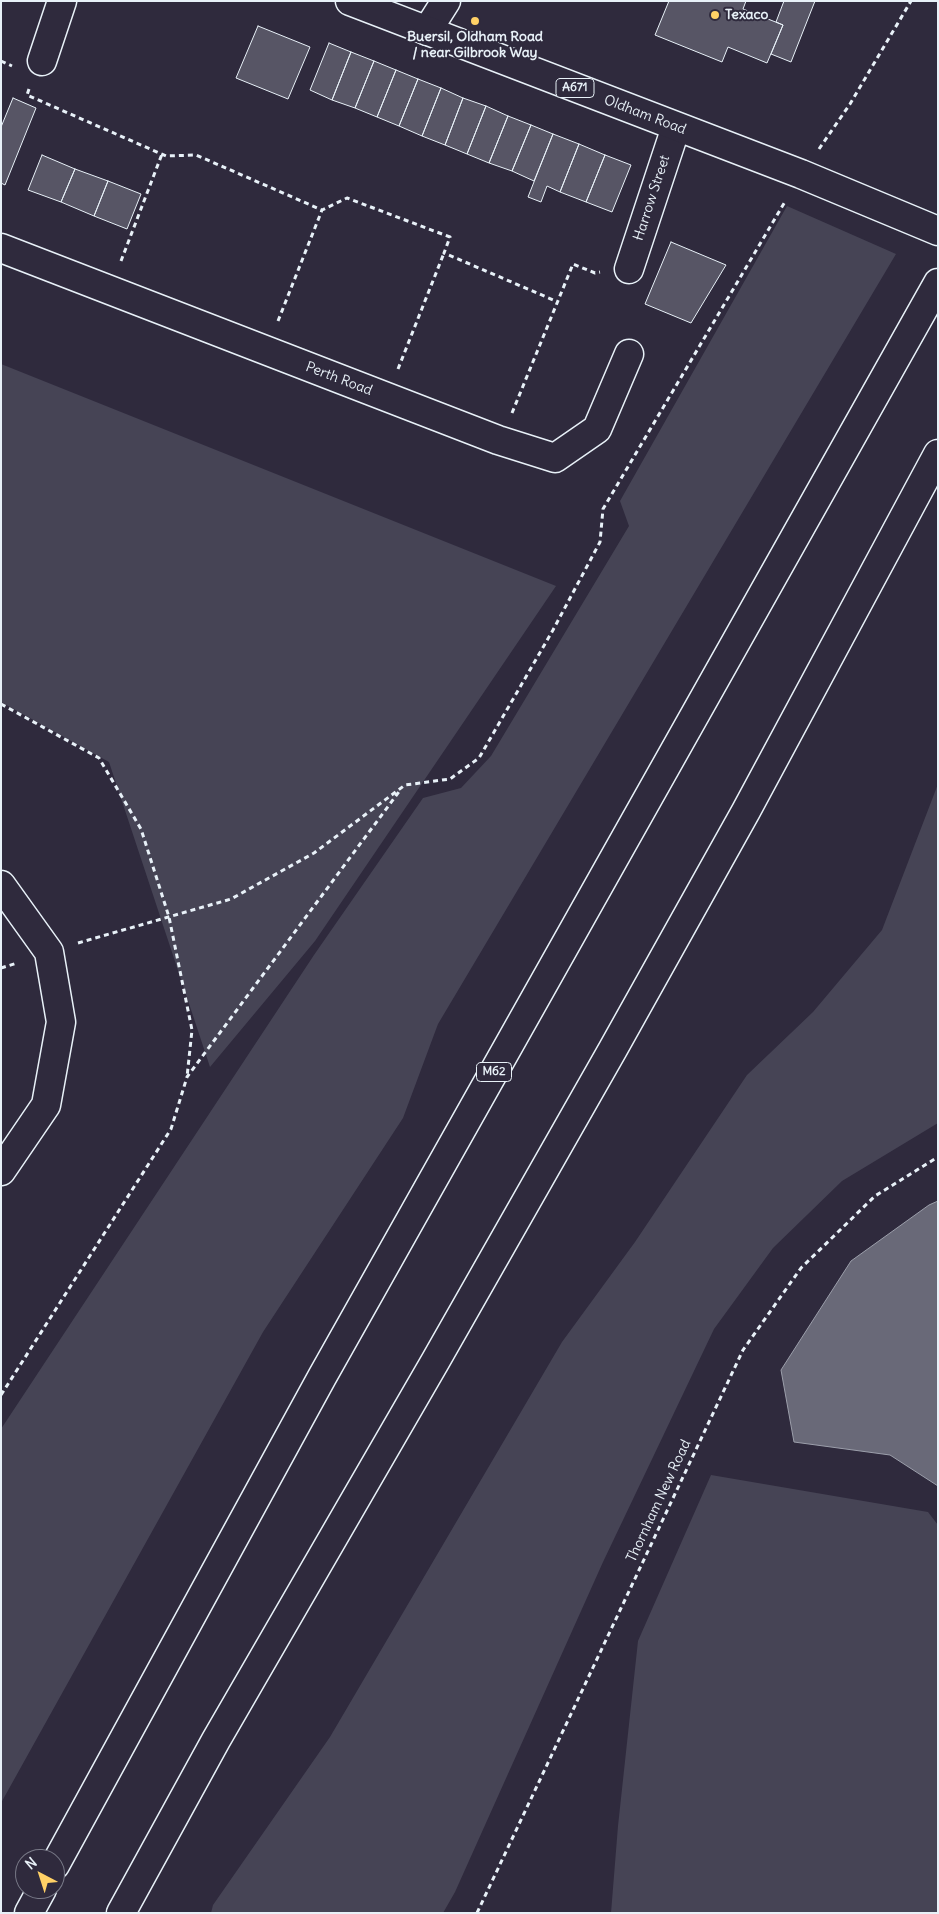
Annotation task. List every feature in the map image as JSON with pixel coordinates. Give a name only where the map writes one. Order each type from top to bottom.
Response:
[{"type":"main road","points":[[42,61],[62,1]]},
{"type":"main road","name":"Oldham Road","points":[[350,1],[801,174],[938,231]]},
{"type":"main road","points":[[427,31],[446,1]]},
{"type":"main road","name":"Harrow Street","points":[[628,269],[676,127]]},
{"type":"main road","name":"Perth Road","points":[[1,248],[500,441],[555,458],[596,429],[629,354]]},
{"type":"main road","name":"M62","points":[[63,1849],[326,1369],[938,283]]},
{"type":"main road","points":[[121,1913],[216,1740],[613,1049],[746,811],[938,454]]},
{"type":"main road","points":[[1,885],[50,952],[61,1022],[46,1105],[1,1171]]},
{"type":"main road","points":[[29,1913],[37,1899]]},
{"type":"path","points":[[50,952],[231,899],[314,853],[405,785],[450,779],[479,758],[600,542],[604,509],[801,174],[850,104],[911,1]]},
{"type":"path","points":[[42,61],[27,95],[166,156],[196,155],[322,210]]},
{"type":"path","points":[[110,290],[162,154]]},
{"type":"path","points":[[267,351],[322,210],[347,198],[450,237],[387,398]]},
{"type":"path","points":[[444,253],[558,302]]},
{"type":"path","points":[[500,441],[573,264]]},
{"type":"path","points":[[1,704],[99,758],[141,830],[169,917],[192,1030],[187,1077],[171,1129],[1,1395]]},
{"type":"path","points":[[187,1077],[405,785]]},
{"type":"path","name":"Thornham New Road","points":[[477,1913],[743,1350],[801,1268],[874,1196],[938,1157]]},
{"type":"shaded area","points":[[787,206],[896,254],[438,1024],[403,1118],[263,1332],[1,1803],[1,1429],[314,955],[423,798],[461,788],[491,756],[629,526],[620,501]]},
{"type":"shaded area","points":[[1,364],[556,586],[315,941],[210,1067],[109,762],[1,702]]},
{"type":"shaded area","points":[[938,784],[938,1123],[842,1181],[773,1248],[714,1329],[603,1562],[455,1892],[443,1913],[211,1913],[213,1905],[330,1737],[562,1342],[635,1242],[747,1075],[813,1012],[882,930]]},
{"type":"shaded area","points":[[711,1475],[928,1512],[938,1525],[938,1913],[611,1913],[618,1826],[638,1641]]},
{"type":"water","points":[[938,1201],[938,1486],[890,1455],[794,1442],[781,1370],[851,1261],[929,1205]]},
{"type":"building","points":[[669,1],[746,1],[743,9],[783,25],[767,63],[728,47],[722,62],[655,35]]},
{"type":"building","points":[[784,1],[815,1],[791,62],[771,54],[783,25],[776,22]]},
{"type":"building","points":[[258,26],[310,47],[288,99],[236,78]]},
{"type":"building","points":[[329,43],[351,52],[332,100],[310,90]]},
{"type":"building","points":[[351,52],[374,61],[355,108],[332,100]]},
{"type":"building","points":[[374,61],[396,70],[377,117],[355,108]]},
{"type":"building","points":[[396,70],[418,79],[399,126],[377,117]]},
{"type":"building","points":[[418,79],[441,88],[422,136],[399,126]]},
{"type":"building","points":[[441,88],[463,98],[445,145],[422,136]]},
{"type":"building","points":[[13,98],[36,108],[5,185],[1,183],[1,127]]},
{"type":"building","points":[[463,98],[486,106],[467,154],[445,145]]},
{"type":"building","points":[[486,106],[508,116],[489,163],[467,154]]},
{"type":"building","points":[[508,116],[531,125],[512,171],[489,163]]},
{"type":"building","points":[[531,125],[553,134],[534,181],[512,171]]},
{"type":"building","points":[[553,134],[579,144],[560,192],[547,186],[541,202],[528,197]]},
{"type":"building","points":[[579,144],[605,155],[586,202],[560,192]]},
{"type":"building","points":[[42,155],[75,169],[61,202],[28,190]]},
{"type":"building","points":[[605,155],[631,165],[612,212],[586,202]]},
{"type":"building","points":[[75,169],[108,181],[94,216],[61,202]]},
{"type":"building","points":[[108,181],[141,194],[127,229],[94,216]]},
{"type":"building","points":[[671,242],[726,265],[691,323],[645,304]]},
{"type":"place","name":"Texaco","points":[[715,15]]},
{"type":"place","name":"Buersil, Oldham Road / near Gilbrook Way","points":[[475,21]]}]
